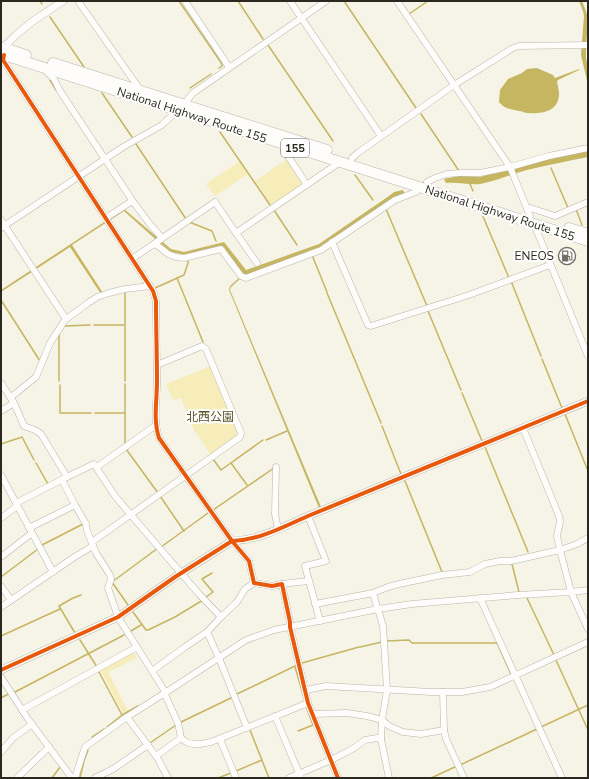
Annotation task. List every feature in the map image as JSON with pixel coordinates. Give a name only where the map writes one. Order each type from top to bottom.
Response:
[{"type":"highway","name":"National Highway Route 155","points":[[2,51],[41,66],[352,158],[423,184]]},
{"type":"highway","name":"National Highway Route 155","points":[[2,51],[141,91],[180,107],[282,144],[340,162],[423,184],[588,234]]},
{"type":"highway","name":"National Highway Route 155","points":[[530,216],[588,241]]},
{"type":"street","points":[[63,1],[33,21],[17,34],[2,51],[3,60],[153,291],[156,301],[156,430],[159,438],[232,541],[249,561],[254,583]]},
{"type":"street","points":[[78,1],[141,91]]},
{"type":"street","points":[[185,1],[229,67]]},
{"type":"street","points":[[290,1],[381,136]]},
{"type":"street","points":[[3,227],[123,147],[162,125],[193,93],[326,1]]},
{"type":"street","points":[[397,1],[510,167],[588,356]]},
{"type":"street","points":[[352,158],[454,85],[513,48],[519,46],[585,45]]},
{"type":"street","points":[[41,66],[54,79],[60,91],[132,201],[149,223],[158,241],[158,246],[168,254],[184,258],[221,249],[241,276],[246,278],[321,250],[395,200],[416,192],[423,184],[435,178],[447,174],[480,174],[549,156],[588,148]]},
{"type":"street","points":[[282,144],[284,150],[307,185]]},
{"type":"street","points":[[236,233],[340,162]]},
{"type":"street","points":[[107,220],[132,201]]},
{"type":"street","points":[[132,259],[214,202],[257,263]]},
{"type":"street","points":[[530,216],[555,216],[588,202]]},
{"type":"street","points":[[1,220],[3,227],[34,269],[66,319]]},
{"type":"street","points":[[332,242],[368,324],[371,326],[469,295],[550,265]]},
{"type":"street","points":[[1,411],[36,377],[50,343],[64,320],[98,297],[125,289],[150,286]]},
{"type":"street","points":[[1,607],[93,544],[240,436],[241,433],[206,348],[202,346],[157,365]]},
{"type":"street","points":[[1,383],[12,400],[24,426],[41,434],[64,478],[75,505],[86,524],[87,531],[96,553],[110,575],[111,579],[108,588],[118,618],[164,690],[178,723],[181,738],[186,742],[200,744],[211,742],[308,703]]},
{"type":"street","points":[[1,670],[118,618],[181,573],[232,541],[242,541],[262,536],[588,402]]},
{"type":"street","points":[[97,467],[156,426]]},
{"type":"street","points":[[523,428],[559,516],[560,521],[557,536],[560,550],[571,592],[588,629]]},
{"type":"street","points":[[1,518],[16,504],[64,478],[94,464],[115,496],[221,617]]},
{"type":"street","points":[[276,467],[275,514],[278,529]]},
{"type":"street","points":[[1,477],[53,572]]},
{"type":"street","points":[[1,557],[31,530],[75,505]]},
{"type":"street","points":[[308,516],[326,561],[304,566],[320,621]]},
{"type":"street","points":[[315,604],[373,593],[399,584],[442,575],[470,572],[485,564],[500,561],[511,561],[560,550],[588,538]]},
{"type":"street","points":[[152,671],[207,632],[237,602],[245,589],[254,583],[272,586],[308,581]]},
{"type":"street","points":[[282,584],[290,627],[308,703],[338,778]]},
{"type":"street","points":[[1,586],[11,600]]},
{"type":"street","points":[[75,778],[85,747],[127,717],[246,640],[274,630],[378,609],[412,604],[588,590]]},
{"type":"street","points":[[373,593],[382,626],[387,690],[382,720],[381,738],[388,778]]},
{"type":"street","points":[[480,598],[562,778]]},
{"type":"street","points":[[207,632],[247,728]]},
{"type":"street","points":[[306,690],[326,686],[387,690],[462,692],[490,687],[588,642]]},
{"type":"street","points":[[22,710],[137,647]]},
{"type":"street","points":[[1,677],[22,710],[72,778]]},
{"type":"street","points":[[443,692],[444,730],[446,739],[464,778]]},
{"type":"street","points":[[313,714],[347,713],[367,716],[382,720],[389,726],[403,732],[421,734],[444,730]]},
{"type":"street","points":[[275,716],[300,776]]},
{"type":"street","points":[[127,717],[156,756],[168,778]]},
{"type":"street","points":[[1,752],[13,738],[32,724]]},
{"type":"street","points":[[156,756],[181,738]]},
{"type":"street","points":[[289,778],[300,776],[354,748],[365,740],[381,738]]},
{"type":"street","points":[[220,739],[236,778]]},
{"type":"street","points":[[95,778],[112,769],[148,745]]},
{"type":"street","points":[[18,778],[49,747]]},
{"type":"green space","points":[[287,159],[303,184],[272,206],[255,181]]},
{"type":"green space","points":[[240,161],[248,174],[215,196],[206,184]]},
{"type":"green space","name":"北西公園","points":[[211,366],[239,433],[238,436],[211,455],[194,430],[181,398],[173,400],[166,384]]},
{"type":"green space","points":[[133,652],[137,658],[108,672],[128,711],[123,713],[100,669]]},
{"type":"shaded area","points":[[579,1],[582,1],[588,18],[586,58],[588,67],[588,85],[581,55],[584,16]]},
{"type":"shaded area","points":[[537,68],[553,75],[555,78],[579,70],[558,80],[558,101],[556,105],[548,111],[527,113],[506,108],[501,105],[499,102],[500,90],[508,79],[522,73],[527,69]]},
{"type":"shaded area","points":[[588,150],[588,157],[527,170],[480,184],[446,183],[444,179],[459,176],[480,177],[555,157]]},
{"type":"shaded area","points":[[403,190],[405,194],[321,248],[245,276],[222,246],[186,255],[171,252],[124,211],[72,245],[103,293],[101,294],[70,247],[1,292],[1,290],[124,209],[171,249],[184,252],[224,242],[246,270],[319,244],[394,192]]},
{"type":"shaded area","points":[[240,277],[241,278],[231,287],[230,290],[321,507],[319,508],[229,290],[230,286]]},
{"type":"waterway","points":[[179,1],[222,64],[219,68]]},
{"type":"waterway","points":[[238,1],[263,39]]},
{"type":"waterway","points":[[344,1],[416,108]]},
{"type":"waterway","points":[[409,14],[428,1]]},
{"type":"waterway","points":[[50,17],[84,67]]},
{"type":"waterway","points":[[268,45],[333,141]]},
{"type":"waterway","points":[[190,88],[211,74]]},
{"type":"waterway","points":[[50,80],[56,90]]},
{"type":"waterway","points":[[102,93],[132,137]]},
{"type":"waterway","points":[[421,114],[459,171]]},
{"type":"waterway","points":[[220,132],[270,205]]},
{"type":"waterway","points":[[136,144],[186,219]]},
{"type":"waterway","points":[[551,168],[568,208]]},
{"type":"waterway","points":[[355,175],[373,200]]},
{"type":"waterway","points":[[470,184],[473,191]]},
{"type":"waterway","points":[[386,209],[427,306]]},
{"type":"waterway","points":[[576,209],[582,225]]},
{"type":"waterway","points":[[274,210],[297,245]]},
{"type":"waterway","points":[[482,214],[509,278]]},
{"type":"waterway","points":[[189,222],[212,231],[216,241]]},
{"type":"waterway","points":[[312,255],[327,292]]},
{"type":"waterway","points":[[155,288],[184,275],[188,261]]},
{"type":"waterway","points":[[177,278],[203,342]]},
{"type":"waterway","points":[[511,281],[541,356]]},
{"type":"waterway","points":[[125,381],[126,291]]},
{"type":"waterway","points":[[327,293],[381,423]]},
{"type":"waterway","points":[[1,300],[40,361]]},
{"type":"waterway","points":[[428,311],[461,390]]},
{"type":"waterway","points":[[64,326],[90,325]]},
{"type":"waterway","points":[[94,325],[124,325]]},
{"type":"waterway","points":[[59,334],[59,381]]},
{"type":"waterway","points":[[542,359],[562,408]]},
{"type":"waterway","points":[[125,384],[125,444]]},
{"type":"waterway","points":[[60,385],[60,413],[91,413]]},
{"type":"waterway","points":[[462,393],[482,441]]},
{"type":"waterway","points":[[95,413],[125,413]]},
{"type":"waterway","points":[[565,414],[588,471]]},
{"type":"waterway","points":[[382,426],[401,474]]},
{"type":"waterway","points":[[266,440],[287,431]]},
{"type":"waterway","points":[[1,444],[22,437],[34,460]]},
{"type":"waterway","points":[[213,459],[221,470],[263,440]]},
{"type":"waterway","points":[[485,447],[528,552]]},
{"type":"waterway","points":[[126,449],[158,493]]},
{"type":"waterway","points":[[36,463],[48,484]]},
{"type":"waterway","points":[[231,463],[247,485]]},
{"type":"waterway","points":[[213,510],[274,468]]},
{"type":"waterway","points":[[405,481],[442,572]]},
{"type":"waterway","points":[[160,496],[184,531]]},
{"type":"waterway","points":[[161,547],[208,513]]},
{"type":"waterway","points":[[42,545],[83,524]]},
{"type":"waterway","points":[[128,605],[112,582],[158,548]]},
{"type":"waterway","points":[[1,577],[38,549]]},
{"type":"waterway","points":[[512,564],[519,592]]},
{"type":"waterway","points":[[205,598],[213,592],[202,579],[212,573]]},
{"type":"waterway","points":[[75,633],[59,606],[81,595]]},
{"type":"waterway","points":[[527,598],[554,655]]},
{"type":"waterway","points":[[133,612],[146,630],[148,630],[175,617],[203,600]]},
{"type":"waterway","points":[[1,636],[60,609]]},
{"type":"waterway","points":[[131,631],[141,625]]},
{"type":"waterway","points":[[15,692],[124,635]]},
{"type":"waterway","points":[[80,640],[97,667]]},
{"type":"waterway","points":[[386,641],[409,640],[412,643],[497,643],[511,674]]},
{"type":"waterway","points":[[360,647],[382,642]]},
{"type":"waterway","points":[[302,663],[359,647]]},
{"type":"waterway","points":[[555,658],[588,730]]},
{"type":"waterway","points":[[237,694],[295,666]]},
{"type":"waterway","points":[[295,667],[304,698]]},
{"type":"waterway","points":[[99,672],[122,715],[138,706]]},
{"type":"waterway","points":[[1,698],[10,693]]},
{"type":"waterway","points":[[181,722],[233,697]]},
{"type":"waterway","points":[[541,727],[588,705]]},
{"type":"waterway","points":[[298,731],[313,725],[306,706]]},
{"type":"waterway","points":[[107,727],[122,715]]},
{"type":"waterway","points":[[150,743],[176,725]]},
{"type":"waterway","points":[[92,737],[104,729]]},
{"type":"waterway","points":[[460,765],[537,729]]},
{"type":"waterway","points":[[250,730],[269,778]]},
{"type":"waterway","points":[[80,778],[88,750]]},
{"type":"waterway","points":[[236,771],[262,760]]},
{"type":"waterway","points":[[431,778],[457,766]]},
{"type":"waterway","points":[[52,778],[60,767]]},
{"type":"waterway","points":[[218,778],[231,773]]},
{"type":"cycle path","points":[[4,55],[3,60],[153,291],[156,301],[156,424],[159,438],[232,541],[249,561],[254,583],[272,586],[282,584],[290,627],[308,703],[338,778]]},
{"type":"cycle path","points":[[1,670],[118,617],[175,577],[232,541],[261,536],[588,401]]},
{"type":"place","name":"ENEOS","points":[[567,256]]}]
